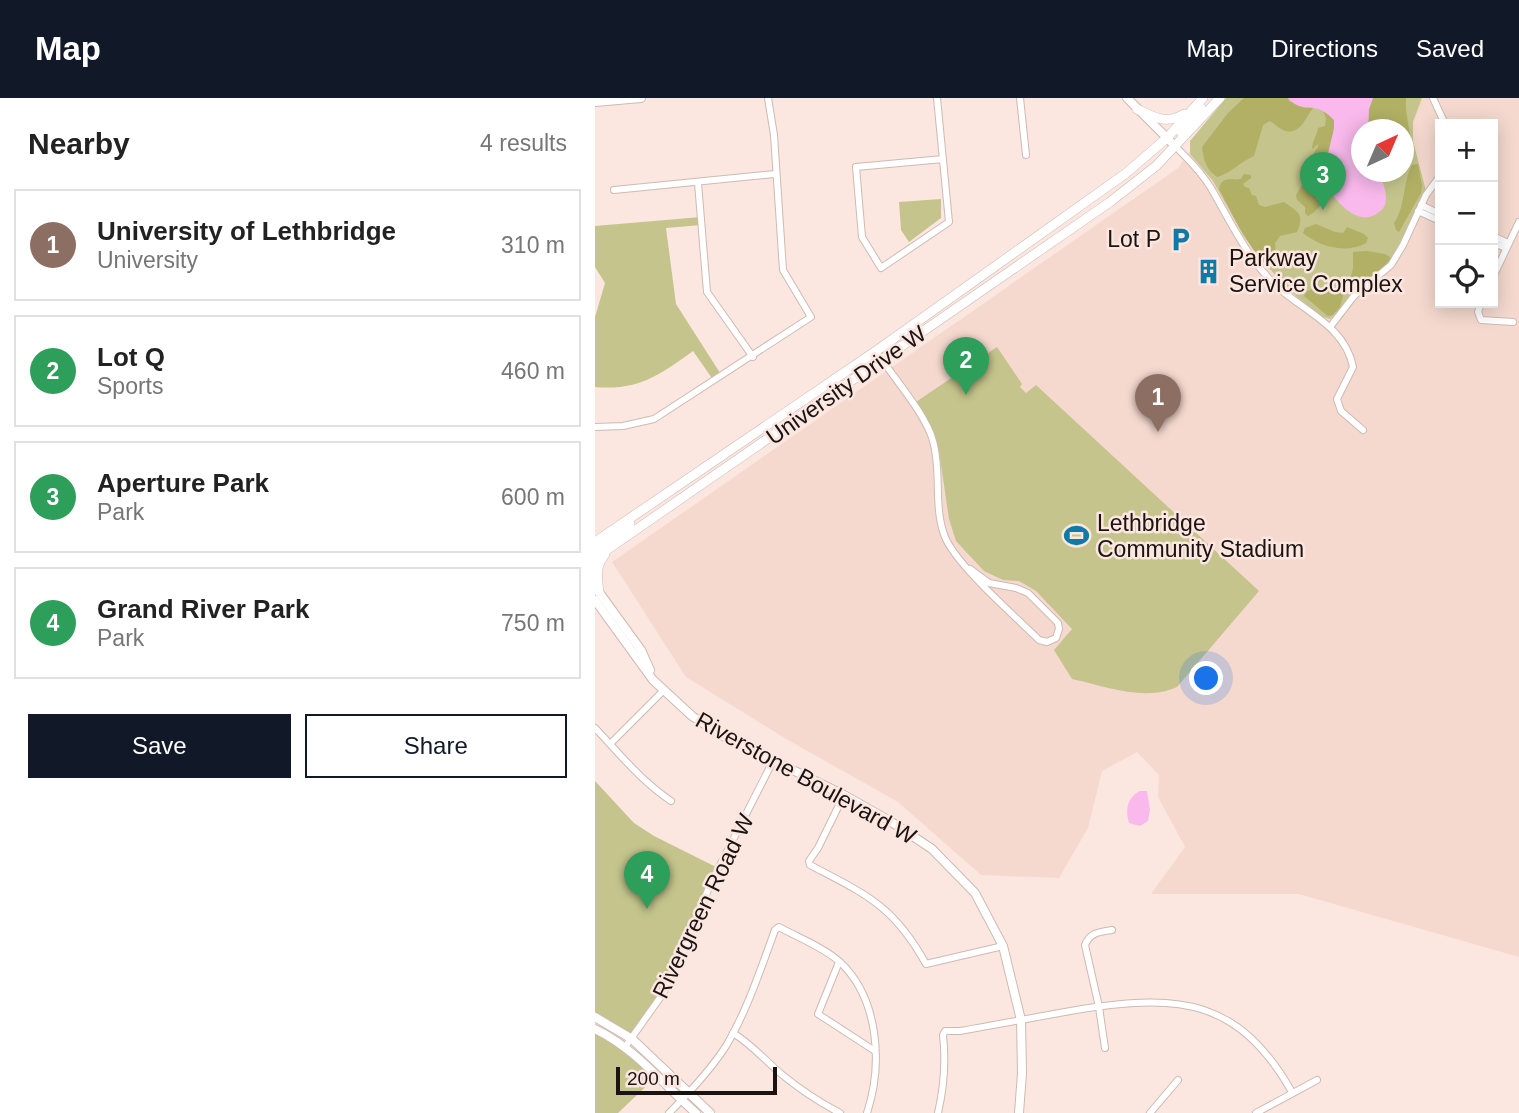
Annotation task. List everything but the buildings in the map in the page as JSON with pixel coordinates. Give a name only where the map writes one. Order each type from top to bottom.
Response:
[{"type":"main road","points":[[1175,146],[1206,98]]},
{"type":"main road","name":"University Drive W","points":[[595,558],[878,356],[1125,174],[1167,138],[1206,98]]},
{"type":"main road","name":"University Drive W","points":[[598,539],[1124,191],[1156,166],[1220,98]]},
{"type":"main road","points":[[1137,109],[1155,118],[1169,121],[1195,107]]},
{"type":"main road","points":[[1124,191],[1157,154],[1167,138]]},
{"type":"main road","points":[[595,551],[681,483]]},
{"type":"main road","points":[[596,592],[600,561],[612,547]]},
{"type":"street","points":[[595,102],[641,98]]},
{"type":"street","points":[[595,427],[623,426],[654,419],[811,317],[783,270],[774,135],[768,98]]},
{"type":"street","points":[[937,98],[943,159],[949,222],[881,268],[862,237],[856,167],[943,159]]},
{"type":"street","points":[[1020,98],[1026,155]]},
{"type":"street","points":[[1126,98],[1206,181],[1236,233],[1261,269],[1286,294],[1342,339],[1353,367],[1337,399],[1339,406],[1363,430]]},
{"type":"street","points":[[1433,98],[1443,119]]},
{"type":"street","points":[[614,190],[775,174]]},
{"type":"street","points":[[1330,327],[1355,296],[1398,256],[1420,208],[1436,182]]},
{"type":"street","points":[[698,183],[706,292],[753,357]]},
{"type":"street","points":[[1420,208],[1435,212]]},
{"type":"street","points":[[1420,208],[1435,218]]},
{"type":"street","points":[[1498,266],[1519,222]]},
{"type":"street","points":[[1498,240],[1507,246]]},
{"type":"street","points":[[1498,244],[1507,246]]},
{"type":"street","points":[[1479,308],[1481,320],[1513,322]]},
{"type":"street","points":[[878,356],[928,428],[936,453],[940,518],[951,549],[970,569],[1039,640],[1047,642],[1056,638],[1058,623],[1031,596],[1016,588],[989,583],[970,569]]},
{"type":"street","name":"Riverstone Boulevard W","points":[[596,592],[641,650],[653,680],[707,726],[890,821],[932,849],[975,893],[1003,946],[1021,1020],[1022,1073],[1019,1113]]},
{"type":"street","points":[[610,744],[663,691]]},
{"type":"street","points":[[595,728],[639,775],[671,801]]},
{"type":"street","name":"Rivergreen Road W","points":[[625,1047],[663,995],[710,885],[773,761]]},
{"type":"street","points":[[844,795],[809,861],[810,865],[861,892],[886,909],[911,936],[926,964],[1003,946]]},
{"type":"street","points":[[669,1113],[708,1072],[733,1033],[777,928],[827,953],[839,962],[855,978],[866,999],[875,1051],[872,1091],[867,1113]]},
{"type":"street","points":[[1105,1048],[1085,945],[1094,933],[1112,930]]},
{"type":"street","points":[[839,962],[818,1014],[875,1051]]},
{"type":"street","points":[[938,1113],[945,1067],[943,1032],[1099,1007],[1152,1002],[1179,1003],[1224,1019],[1255,1041],[1272,1059],[1292,1092]]},
{"type":"street","points":[[595,1017],[632,1039],[711,1113]]},
{"type":"street","points":[[595,1029],[625,1047],[696,1113]]},
{"type":"street","points":[[733,1033],[799,1087],[840,1113]]},
{"type":"street","points":[[1150,1113],[1178,1080]]},
{"type":"street","points":[[1256,1113],[1317,1080]]},
{"type":"shaded area","points":[[1228,98],[1519,98],[1519,957],[1299,894],[1151,894],[1185,847],[1158,797],[1159,775],[1137,752],[1102,771],[1088,828],[1059,878],[981,875],[898,802],[788,740],[686,677],[612,562],[1178,168]]},
{"type":"shaded area","points":[[1244,98],[1288,98],[1305,108],[1314,107],[1303,124],[1295,130],[1285,131],[1270,121],[1263,125],[1254,156],[1217,177],[1206,164],[1202,147],[1228,113]]},
{"type":"shaded area","points":[[1288,98],[1373,98],[1368,119],[1351,119],[1351,182],[1383,182],[1386,198],[1381,211],[1371,217],[1353,214],[1331,193],[1322,178],[1334,120],[1321,110],[1293,103]]},
{"type":"shaded area","points":[[1373,98],[1406,98],[1408,119],[1369,119]]},
{"type":"shaded area","points":[[1322,109],[1334,120],[1325,176],[1331,195],[1308,216],[1296,195],[1302,185],[1314,188],[1316,181],[1305,166],[1318,147],[1318,144],[1312,149],[1318,128],[1325,126],[1326,118]]},
{"type":"shaded area","points":[[1418,164],[1421,193],[1399,232],[1394,223],[1407,182],[1414,182],[1414,165]]},
{"type":"shaded area","points":[[1244,174],[1251,175],[1243,184],[1256,196],[1259,205],[1265,207],[1284,202],[1300,217],[1297,232],[1280,236],[1275,243],[1275,257],[1269,263],[1265,264],[1251,247],[1219,189],[1225,180],[1241,179]]},
{"type":"shaded area","points":[[1316,224],[1343,233],[1347,227],[1368,238],[1366,243],[1351,248],[1325,245],[1303,233],[1305,228]]},
{"type":"shaded area","points":[[1353,252],[1385,254],[1391,258],[1381,271],[1353,286],[1349,283],[1353,269]]},
{"type":"shaded area","points":[[1317,288],[1345,288],[1340,307],[1333,315],[1328,316],[1304,296],[1307,291]]},
{"type":"shaded area","points":[[1140,791],[1147,791],[1150,810],[1148,821],[1140,826],[1129,823],[1127,813],[1128,804]]},
{"type":"green space","points":[[1226,98],[1422,98],[1414,119],[1351,119],[1351,182],[1414,182],[1414,145],[1426,191],[1394,258],[1330,319],[1323,317],[1297,297],[1264,263],[1243,235],[1213,181],[1190,154],[1190,141]]},
{"type":"green space","points":[[941,199],[941,218],[909,242],[901,230],[899,202]]},
{"type":"green space","points":[[701,217],[701,225],[666,228],[676,304],[722,376],[714,381],[693,351],[648,380],[610,388],[595,387],[595,317],[605,283],[595,267],[595,226]]},
{"type":"green space","name":"Lethbridge Community Stadium","points":[[997,347],[1026,393],[1036,385],[1259,591],[1177,687],[1152,693],[1138,693],[1072,679],[1054,650],[1072,629],[1036,591],[1019,581],[1003,580],[984,571],[956,541],[949,519],[939,451],[913,404]]},
{"type":"green space","points":[[595,781],[634,823],[718,868],[676,968],[632,1039],[595,1017]]},
{"type":"green space","points":[[595,1029],[657,1076],[618,1113],[595,1113]]},
{"type":"place","name":"Aperture Park","points":[[1323,210]]},
{"type":"place","name":"Lot P","points":[[1181,239]]},
{"type":"place","name":"Parkway Service Complex","points":[[1209,271]]},
{"type":"place","name":"Lot Q","points":[[966,395]]},
{"type":"place","name":"University of Lethbridge","points":[[1158,432]]},
{"type":"place","name":"Lethbridge Community Stadium","points":[[1077,536]]},
{"type":"place","name":"Grand River Park","points":[[647,909]]}]
